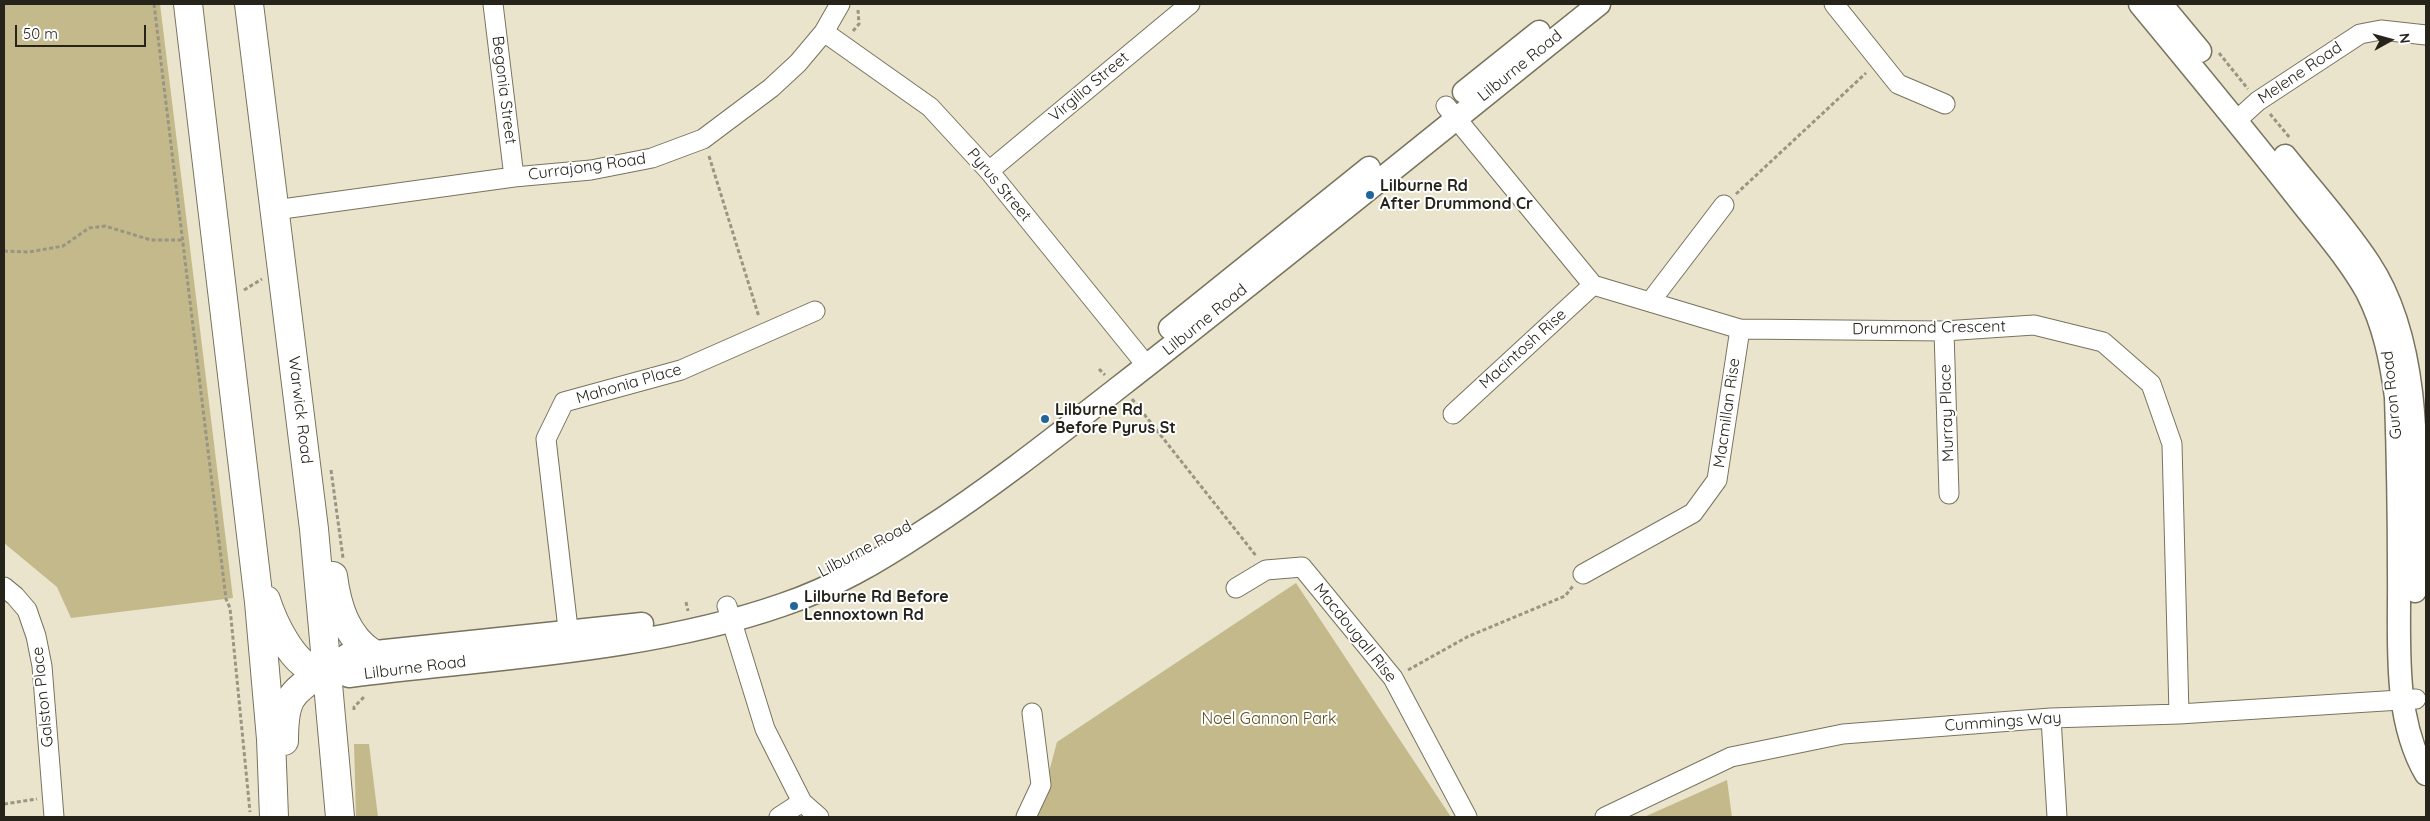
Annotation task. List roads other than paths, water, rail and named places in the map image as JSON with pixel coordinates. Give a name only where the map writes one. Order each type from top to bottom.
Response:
[{"type":"main road","points":[[188,4],[252,545],[271,739],[274,817]]},
{"type":"main road","name":"Warwick Road","points":[[249,4],[303,436],[328,668],[340,817]]},
{"type":"main road","points":[[303,436],[319,472],[340,610],[352,636],[372,653]]},
{"type":"main road","points":[[252,545],[266,602],[286,643],[305,664],[316,669],[328,668]]},
{"type":"main road","points":[[286,817],[284,712],[288,700],[296,690],[328,668]]},
{"type":"street","name":"Begonia Street","points":[[493,4],[514,177]]},
{"type":"street","name":"Currajong Road","points":[[274,210],[514,177],[591,170],[652,158],[703,139],[771,88],[798,63],[824,32],[840,4]]},
{"type":"street","name":"Virgilia Street","points":[[989,171],[1190,4]]},
{"type":"street","name":"Lilburne Road","points":[[328,668],[347,655],[569,641],[686,631],[729,613],[783,605],[826,587],[883,559],[1011,472],[1142,360],[1451,112],[1574,4]]},
{"type":"street","name":"Lilburne Road","points":[[1451,112],[1599,4]]},
{"type":"street","points":[[1834,4],[1898,84],[1945,104]]},
{"type":"street","name":"Guron Road","points":[[2140,4],[2243,115],[2369,263],[2388,298],[2403,342],[2410,384],[2414,449],[2409,735],[2426,774]]},
{"type":"street","name":"Guron Road","points":[[2160,4],[2243,115]]},
{"type":"street","name":"Melene Road","points":[[2243,115],[2258,101],[2360,34],[2381,30],[2426,35]]},
{"type":"street","name":"Pyrus Street","points":[[824,32],[930,107],[989,171],[1142,360]]},
{"type":"street","points":[[1451,112],[1593,285]]},
{"type":"street","points":[[1650,302],[1724,205]]},
{"type":"street","name":"Drummond Crescent","points":[[1593,285],[1740,329],[1944,331],[2034,325],[2103,342],[2151,384],[2172,444],[2179,714]]},
{"type":"street","name":"Macintosh Rise","points":[[1453,414],[1593,285]]},
{"type":"street","name":"Mahonia Place","points":[[569,641],[546,439],[564,402],[681,370],[815,311]]},
{"type":"street","name":"Macmillan Rise","points":[[1583,574],[1693,513],[1717,480],[1740,329]]},
{"type":"street","name":"Murray Place","points":[[1944,331],[1949,494]]},
{"type":"street","name":"Macdougall Rise","points":[[1236,588],[1266,570],[1302,567],[1394,678],[1467,817]]},
{"type":"street","name":"Galston Place","points":[[4,587],[27,610],[36,636],[42,666],[54,817]]},
{"type":"street","points":[[729,613],[765,729],[802,802],[819,817]]},
{"type":"street","name":"Lilburne Road","points":[[328,668],[349,676],[569,641]]},
{"type":"street","name":"Guron Road","points":[[2410,699],[2426,739]]},
{"type":"street","name":"Cummings Way","points":[[1605,817],[1731,757],[1844,734],[2051,718],[2179,714],[2410,699]]},
{"type":"street","points":[[1026,817],[1041,785],[1032,713]]},
{"type":"street","points":[[2051,718],[2057,817]]},
{"type":"street","points":[[779,817],[802,802]]},
{"type":"place","name":"Lilburne Rd After Drummond Cr","points":[[1370,195]]},
{"type":"place","name":"Lilburne Rd Before Pyrus St","points":[[1045,419]]},
{"type":"place","name":"Lilburne Rd Before Lennoxtown Rd","points":[[794,606]]},
{"type":"park label","name":"Noel Gannon Park","points":[[1269,719]]}]
